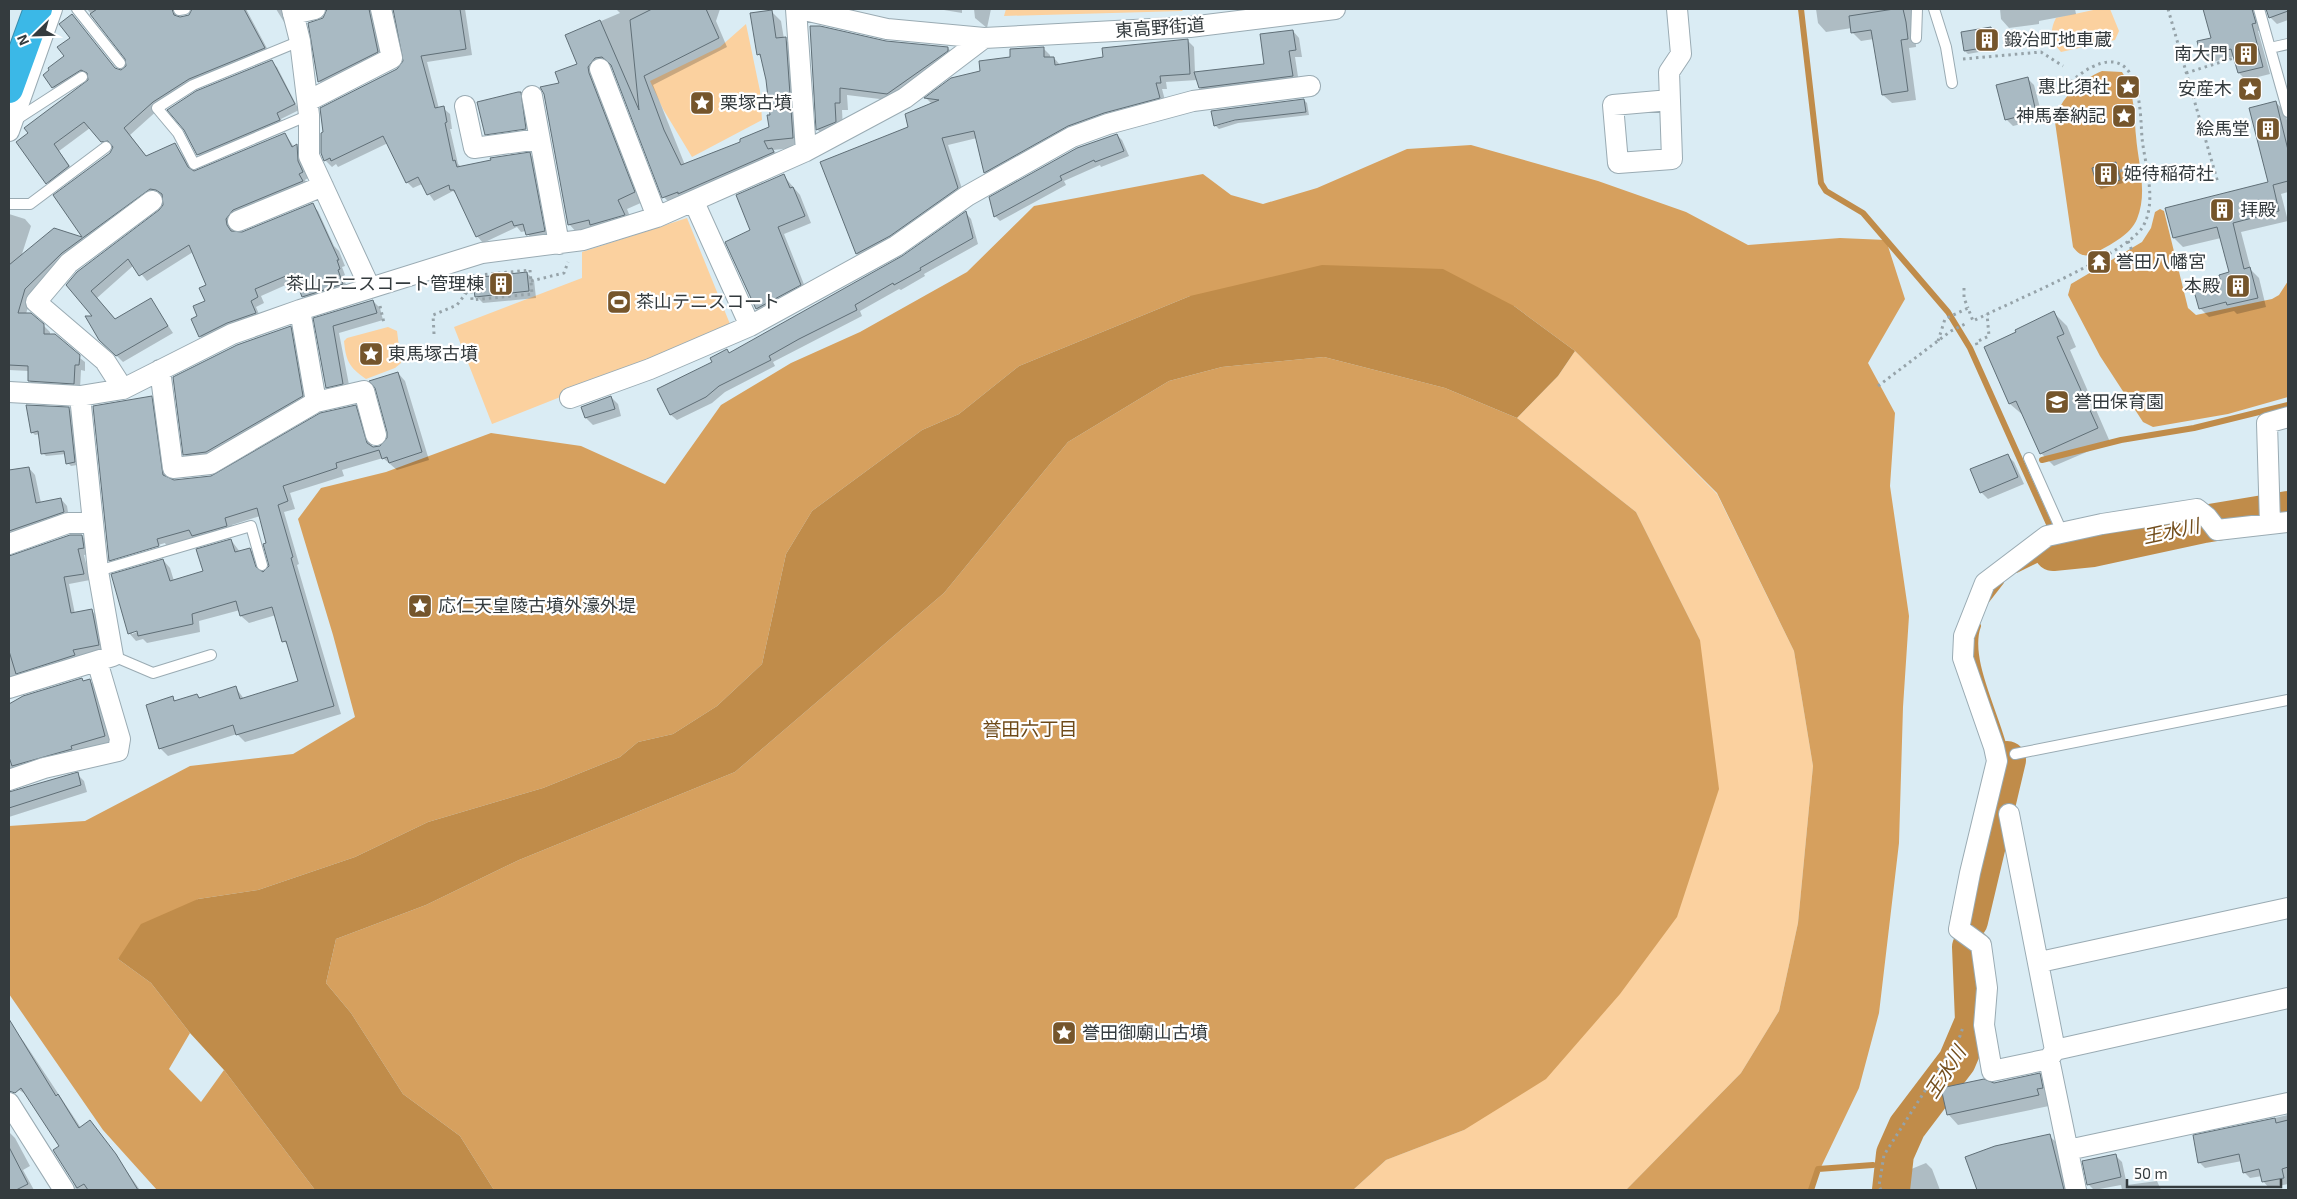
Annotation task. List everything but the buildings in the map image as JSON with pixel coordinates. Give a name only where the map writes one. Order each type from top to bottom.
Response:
[{"type":"highway","points":[[9,89],[38,9]]},
{"type":"street","points":[[10,127],[52,9]]},
{"type":"street","points":[[315,9],[293,11],[300,41],[309,108],[309,156],[370,288]]},
{"type":"street","points":[[309,108],[392,58],[380,9]]},
{"type":"street","points":[[796,9],[806,151]]},
{"type":"street","name":"東高野街道","points":[[800,9],[886,29],[984,38],[1190,27],[1335,9]]},
{"type":"street","points":[[1670,100],[1668,72],[1681,54],[1677,9]]},
{"type":"street","points":[[9,392],[80,396],[123,389],[232,334],[300,310],[482,253],[564,252],[657,218],[806,151],[905,98],[984,38]]},
{"type":"street","points":[[600,69],[657,218]]},
{"type":"street","points":[[570,398],[641,372],[750,326],[896,246],[967,196],[1072,137],[1140,114],[1193,101],[1310,86]]},
{"type":"street","points":[[532,96],[539,139],[564,252]]},
{"type":"street","points":[[465,106],[474,148],[539,139]]},
{"type":"street","points":[[238,221],[323,186]]},
{"type":"street","points":[[123,389],[105,361],[36,302],[69,263],[152,201]]},
{"type":"street","points":[[694,202],[750,326]]},
{"type":"street","points":[[300,310],[316,402]]},
{"type":"street","points":[[160,370],[173,468],[210,464],[316,402],[364,391],[376,435]]},
{"type":"street","points":[[9,780],[44,768],[118,751],[120,739],[105,658],[80,396]]},
{"type":"street","points":[[2288,417],[2267,424],[2274,517],[2217,530],[2197,509],[2062,532],[2047,536],[1985,583],[1964,636],[1964,658],[1997,761],[1970,873],[1960,929],[1981,945],[1987,988],[1984,1025],[1992,1070],[2288,998]]},
{"type":"street","points":[[9,544],[68,523],[93,523]]},
{"type":"street","points":[[9,688],[105,658]]},
{"type":"street","points":[[2009,814],[2040,962],[2052,1055],[2076,1190]]},
{"type":"street","points":[[2040,962],[2288,908]]},
{"type":"street","points":[[9,1103],[64,1190]]},
{"type":"street","points":[[2068,1150],[2288,1103]]},
{"type":"lane","points":[[77,9],[120,63]]},
{"type":"lane","points":[[1916,38],[1917,9]]},
{"type":"lane","points":[[1934,9],[1946,47],[1952,83]]},
{"type":"lane","points":[[2259,9],[2288,112]]},
{"type":"lane","points":[[300,41],[193,85],[157,108],[178,133],[194,164],[309,108]]},
{"type":"lane","points":[[2270,48],[2288,44]]},
{"type":"lane","points":[[10,127],[82,77]]},
{"type":"lane","points":[[9,204],[30,204],[106,147]]},
{"type":"lane","points":[[2029,458],[2062,532]]},
{"type":"lane","points":[[98,571],[251,526],[262,565]]},
{"type":"lane","points":[[105,658],[153,672],[211,655]]},
{"type":"lane","points":[[2015,754],[2288,700]]},
{"type":"path","points":[[2168,9],[2218,183]]},
{"type":"path","points":[[1946,47],[1952,56],[1962,59],[2042,52],[2062,66]]},
{"type":"path","points":[[2186,74],[2234,58]]},
{"type":"path","points":[[1964,288],[1964,298],[1973,321],[2074,272],[2128,241],[2142,227],[2150,204],[2140,99],[2133,76],[2122,65],[2107,63],[2092,67],[2056,95]]},
{"type":"path","points":[[2122,93],[2129,91]]},
{"type":"path","points":[[2124,126],[2136,124]]},
{"type":"path","points":[[2120,171],[2131,168]]},
{"type":"path","points":[[2128,241],[2133,253]]},
{"type":"path","points":[[531,281],[564,273],[564,252]]},
{"type":"path","points":[[530,270],[532,294],[472,300],[471,287],[470,276],[530,270]]},
{"type":"path","points":[[434,334],[433,315],[457,304],[471,287]]},
{"type":"path","points":[[1938,341],[1945,319],[1968,308]]},
{"type":"path","points":[[1977,345],[1976,342],[1989,336],[1987,314]]},
{"type":"path","points":[[1878,386],[1952,331],[1965,324]]},
{"type":"path","points":[[1881,1190],[1879,1186],[1884,1155],[1960,1036],[1966,1019]]},
{"type":"shaded area","points":[[1006,9],[1184,9],[1182,11],[1004,16]]},
{"type":"shaded area","points":[[2098,9],[2110,9],[2119,31],[2115,40],[2061,52],[2052,36],[2052,27],[2056,18]]},
{"type":"shaded area","points":[[746,24],[760,91],[762,120],[692,157],[663,109],[650,81],[720,47]]},
{"type":"shaded area","points":[[2102,71],[2122,72],[2132,95],[2142,198],[2137,219],[2130,230],[2121,238],[2095,253],[2082,255],[2073,247],[2055,122],[2061,105],[2072,91],[2086,79]]},
{"type":"shaded area","points":[[1471,145],[1598,181],[1686,212],[1748,245],[1840,238],[1886,240],[1905,299],[1868,363],[1895,413],[1890,486],[1909,616],[1903,707],[1899,843],[1879,1013],[1859,1088],[1810,1190],[1626,1190],[1741,1073],[1779,1011],[1798,923],[1813,766],[1794,651],[1717,493],[1575,351],[1514,306],[1190,296],[1019,366],[959,414],[922,430],[812,511],[786,554],[762,664],[717,706],[673,734],[638,742],[620,757],[543,788],[428,822],[355,857],[258,890],[198,899],[118,959],[151,983],[190,1033],[169,1069],[201,1102],[224,1070],[315,1190],[157,1190],[103,1130],[9,994],[9,826],[85,821],[190,766],[293,754],[355,717],[333,635],[298,519],[321,488],[386,472],[491,433],[581,446],[665,484],[721,405],[791,363],[860,332],[967,272],[1034,206],[1203,174],[1231,195],[1263,204],[1317,188],[1407,149]]},
{"type":"shaded area","points":[[2160,209],[2164,211],[2188,308],[2196,315],[2272,299],[2279,295],[2288,281],[2288,397],[2228,414],[2153,427],[2143,422],[2100,356],[2068,295],[2071,284],[2142,242],[2151,228],[2155,212]]},
{"type":"shaded area","name":"茶山テニスコート","points":[[687,218],[732,329],[492,424],[454,327],[582,278],[582,252]]},
{"type":"shaded area","points":[[1322,265],[1443,269],[1514,306],[1575,351],[1558,376],[1517,418],[1445,388],[1324,357],[1222,367],[1169,381],[1068,442],[944,593],[735,772],[519,860],[426,905],[336,939],[326,983],[351,1013],[403,1094],[460,1136],[494,1190],[315,1190],[224,1070],[190,1033],[151,983],[118,959],[141,924],[198,899],[258,890],[355,857],[428,822],[543,788],[620,757],[638,742],[673,734],[717,706],[762,664],[786,554],[812,511],[922,430],[959,414],[1019,366],[1190,296]]},
{"type":"shaded area","points":[[388,327],[397,331],[401,363],[395,368],[366,379],[349,363],[344,341],[347,338]]},
{"type":"shaded area","points":[[1575,351],[1717,494],[1794,651],[1813,766],[1798,923],[1779,1011],[1741,1073],[1626,1190],[1353,1190],[1386,1160],[1464,1130],[1700,640],[1636,512],[1517,418],[1558,376]]},
{"type":"shaded area","points":[[1324,357],[1445,388],[1517,418],[1636,512],[1700,640],[1719,789],[1677,917],[1620,994],[1546,1079],[1464,1130],[1386,1160],[1353,1190],[494,1190],[460,1136],[403,1094],[351,1013],[326,983],[336,939],[426,905],[519,860],[735,772],[944,593],[1068,442],[1169,381],[1222,367]]},
{"type":"waterway","points":[[1801,9],[1821,183],[1826,191],[1863,213],[1948,312],[1970,348],[2053,533],[2053,552],[2016,570]]},
{"type":"waterway","points":[[2042,460],[2121,440],[2194,428],[2288,405]]},
{"type":"waterway","name":"王水川","points":[[2053,552],[2093,548],[2204,524],[2288,510]]},
{"type":"waterway","points":[[1987,600],[2001,582]]},
{"type":"waterway","points":[[1978,626],[1975,640],[1976,656],[1985,692],[2007,760]]},
{"type":"waterway","name":"王水川","points":[[1969,921],[2007,760]]},
{"type":"waterway","name":"王水川","points":[[1891,1190],[1895,1154],[1907,1127],[1957,1061],[1974,1021],[1971,947]]},
{"type":"waterway","name":"王水川","points":[[1889,1164],[1894,1164]]},
{"type":"waterway","points":[[1811,1190],[1818,1169],[1873,1165]]},
{"type":"place","name":"鍛冶町地車蔵","points":[[1987,40]]},
{"type":"place","name":"南大門","points":[[2246,54]]},
{"type":"place","name":"惠比須社","points":[[2128,87]]},
{"type":"place","name":"安産木","points":[[2250,89]]},
{"type":"place","name":"栗塚古墳","points":[[702,103]]},
{"type":"place","name":"神馬奉納記","points":[[2124,116]]},
{"type":"place","name":"絵馬堂","points":[[2268,129]]},
{"type":"place","name":"姫待稲荷社","points":[[2106,174]]},
{"type":"place","name":"拝殿","points":[[2222,210]]},
{"type":"place","name":"誉田八幡宮","points":[[2099,262]]},
{"type":"place","name":"茶山テニスコート管理棟","points":[[501,284]]},
{"type":"place","name":"本殿","points":[[2238,286]]},
{"type":"place","name":"茶山テニスコート","points":[[619,302]]},
{"type":"place","name":"東馬塚古墳","points":[[371,354]]},
{"type":"place","name":"誉田保育園","points":[[2057,402]]},
{"type":"place","name":"応仁天皇陵古墳外濠外堤","points":[[420,606]]},
{"type":"place","name":"誉田御廟山古墳","points":[[1064,1033]]},
{"type":"district","name":"誉田六丁目","points":[[1030,729]]}]
